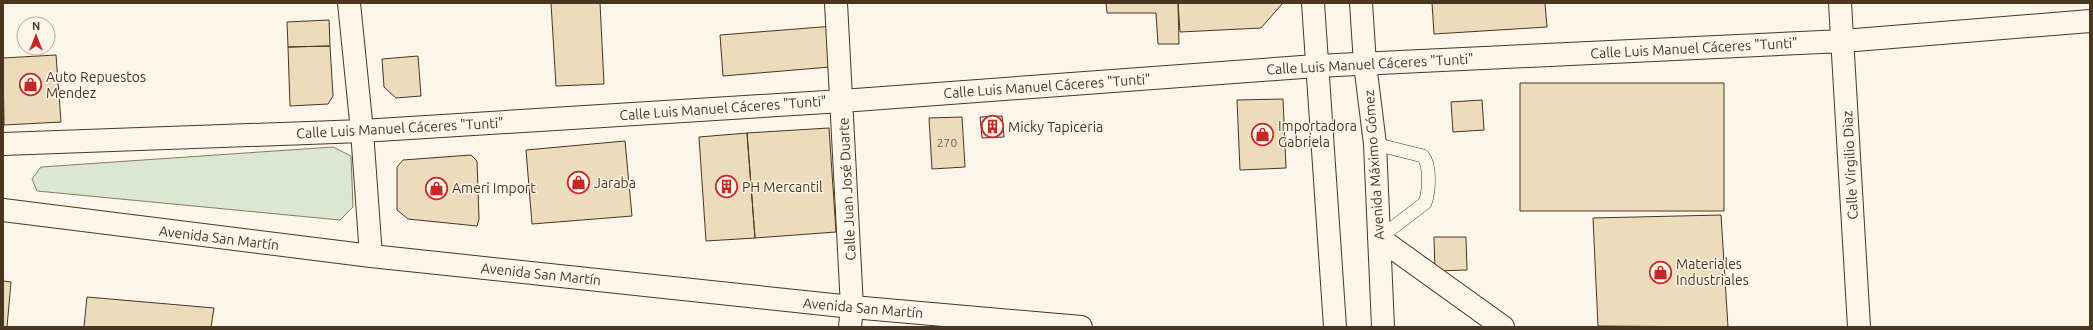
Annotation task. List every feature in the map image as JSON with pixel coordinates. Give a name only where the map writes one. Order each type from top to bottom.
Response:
[{"type":"street","points":[[349,3],[362,131],[371,256]]},
{"type":"street","name":"Calle Juan José Duarte","points":[[836,3],[842,101],[851,317]]},
{"type":"street","points":[[1313,3],[1316,66],[1335,327]]},
{"type":"street","name":"Avenida Máximo Gómez","points":[[1361,3],[1365,64],[1375,144],[1383,327]]},
{"type":"street","name":"Calle Virgilio Diaz","points":[[1840,3],[1859,327]]},
{"type":"street","name":"Calle Luis Manuel Cáceres \"Tunti\"","points":[[3,144],[362,131],[842,101],[1316,66],[1843,41],[2090,21]]},
{"type":"street","name":"Avenida San Martín","points":[[3,210],[851,317],[1081,327]]},
{"type":"street","points":[[1379,238],[1503,327]]},
{"type":"lane","points":[[1375,144],[1423,156],[1427,166],[1427,197],[1425,202],[1379,238]]},
{"type":"green space","points":[[333,147],[351,156],[353,207],[340,220],[37,191],[32,179],[41,167]]},
{"type":"building","points":[[551,3],[600,3],[604,84],[556,86]]},
{"type":"building","points":[[1106,3],[1178,3],[1179,44],[1158,44],[1156,13],[1107,13]]},
{"type":"building","points":[[1178,3],[1282,4],[1261,28],[1180,32]]},
{"type":"building","points":[[1432,3],[1545,3],[1547,27],[1434,34]]},
{"type":"building","points":[[329,20],[330,46],[288,47],[287,22]]},
{"type":"building","points":[[834,26],[830,67],[723,76],[720,35]]},
{"type":"building","points":[[330,46],[333,96],[328,104],[290,106],[288,47]]},
{"type":"building","name":"Auto Repuestos Mendez","points":[[56,55],[61,122],[4,125],[3,58]]},
{"type":"building","points":[[418,56],[421,96],[396,98],[384,87],[382,59]]},
{"type":"building","points":[[1520,83],[1724,83],[1724,211],[1520,211]]},
{"type":"building","name":"Importadora Gabriela","points":[[1283,99],[1286,168],[1240,170],[1237,100]]},
{"type":"building","points":[[1482,100],[1484,130],[1453,132],[1451,102]]},
{"type":"building","name":"Micky Tapiceria","points":[[1002,116],[1004,137],[982,138],[980,117]]},
{"type":"building","points":[[962,117],[965,167],[932,169],[929,118]]},
{"type":"building","points":[[829,128],[836,232],[755,238],[747,133]]},
{"type":"building","name":"PH Mercantil","points":[[747,133],[755,238],[706,241],[699,137]]},
{"type":"building","name":"Jaraba","points":[[625,141],[632,216],[532,224],[526,150]]},
{"type":"building","name":"Ameri Import","points":[[471,155],[477,161],[479,219],[477,226],[408,219],[397,210],[397,167],[403,160]]},
{"type":"building","name":"Materiales Industriales","points":[[1721,215],[1728,327],[1598,326],[1593,218]]},
{"type":"building","points":[[1434,237],[1466,237],[1467,270],[1435,271]]},
{"type":"building","points":[[3,281],[11,282],[7,327],[3,327]]},
{"type":"building","points":[[87,297],[214,308],[211,327],[84,327]]},
{"type":"place","name":"Auto Repuestos Mendez","points":[[31,85]]},
{"type":"place","name":"Micky Tapiceria","points":[[992,127]]},
{"type":"place","name":"Importadora Gabriela","points":[[1262,134]]},
{"type":"place","name":"Jaraba","points":[[579,183]]},
{"type":"place","name":"PH Mercantil","points":[[727,187]]},
{"type":"place","name":"Ameri Import","points":[[437,188]]},
{"type":"place","name":"Materiales Industriales","points":[[1660,272]]}]
